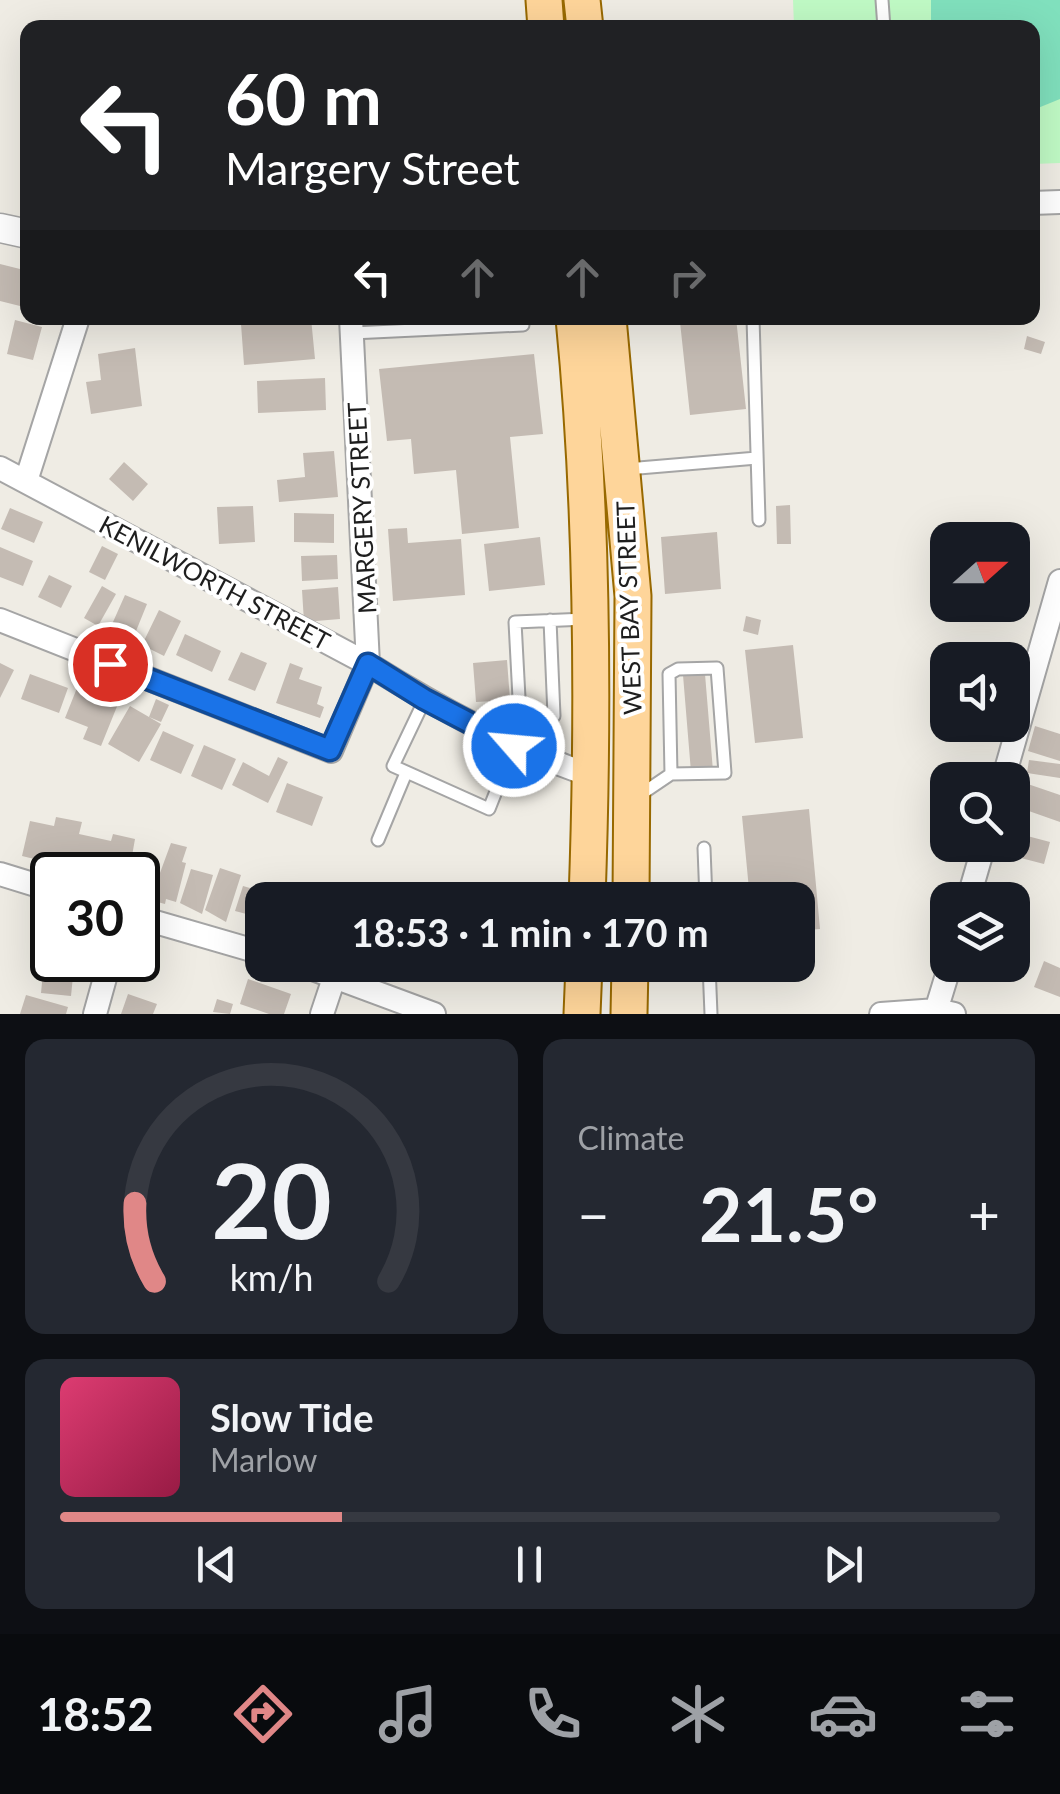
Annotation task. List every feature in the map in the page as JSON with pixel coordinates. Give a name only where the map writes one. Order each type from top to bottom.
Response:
[{"type":"main road","name":"WEST BAY STREET","points":[[575,325],[590,516],[592,776],[588,882]]},
{"type":"main road","name":"WEST BAY STREET","points":[[609,325],[632,580],[630,882]]},
{"type":"main road","points":[[582,1014],[583,982]]},
{"type":"main road","points":[[629,1014],[630,982]]},
{"type":"street","points":[[26,481],[76,325]]},
{"type":"street","name":"MARGERY STREET","points":[[0,620],[330,750],[368,664],[352,326]]},
{"type":"street","name":"KENILWORTH STREET","points":[[0,468],[514,746],[592,776]]},
{"type":"street","points":[[1008,762],[1060,581]]},
{"type":"street","points":[[0,874],[30,883]]},
{"type":"street","points":[[160,923],[245,948]]},
{"type":"street","points":[[94,1014],[103,982]]},
{"type":"street","points":[[322,1014],[333,982]]},
{"type":"street","points":[[354,982],[434,1014]]},
{"type":"street","points":[[881,1014],[942,1013],[947,982]]},
{"type":"lane","points":[[352,326],[523,325]]},
{"type":"lane","points":[[753,325],[759,520]]},
{"type":"lane","points":[[622,469],[757,458]]},
{"type":"lane","points":[[424,699],[393,766],[488,808],[514,746],[520,717],[515,622],[591,619]]},
{"type":"lane","points":[[520,717],[554,716],[550,620]]},
{"type":"lane","points":[[632,801],[671,774],[725,774],[717,668],[678,669],[669,674],[671,774]]},
{"type":"lane","points":[[633,670],[667,681]]},
{"type":"lane","points":[[378,840],[406,773]]},
{"type":"lane","points":[[704,848],[705,882]]},
{"type":"lane","points":[[710,982],[711,1014]]},
{"type":"green space","points":[[793,0],[1060,0],[1060,163],[1040,164],[1040,20],[794,20]]},
{"type":"green space","points":[[931,0],[1060,0],[1060,99],[1040,107],[1040,20],[931,20]]},
{"type":"building","points":[[0,264],[20,269],[20,306],[0,301]]},
{"type":"building","points":[[15,320],[20,325],[42,327],[33,360],[7,354]]},
{"type":"building","points":[[241,325],[312,325],[315,359],[244,365]]},
{"type":"building","points":[[680,325],[737,325],[746,409],[690,415]]},
{"type":"building","points":[[1027,336],[1045,342],[1041,354],[1024,349]]},
{"type":"building","points":[[135,348],[142,406],[91,414],[86,382],[101,380],[98,354]]},
{"type":"building","points":[[534,354],[543,434],[510,437],[519,528],[462,534],[456,470],[414,474],[411,439],[387,441],[379,369]]},
{"type":"building","points":[[325,378],[326,410],[258,413],[257,381]]},
{"type":"building","points":[[334,451],[338,497],[279,502],[277,480],[305,477],[303,453]]},
{"type":"building","points":[[124,462],[148,484],[133,501],[109,479]]},
{"type":"building","points":[[790,505],[791,544],[777,544],[776,506]]},
{"type":"building","points":[[253,506],[255,542],[219,544],[217,507]]},
{"type":"building","points":[[10,508],[43,522],[34,543],[1,529]]},
{"type":"building","points":[[294,513],[334,514],[334,543],[294,542]]},
{"type":"building","points":[[407,528],[408,543],[461,539],[465,595],[393,601],[388,529]]},
{"type":"building","points":[[717,532],[721,589],[665,594],[661,537]]},
{"type":"building","points":[[540,537],[545,585],[489,591],[484,544]]},
{"type":"building","points":[[102,546],[118,554],[105,580],[89,572]]},
{"type":"building","points":[[0,547],[33,561],[23,586],[0,577]]},
{"type":"building","points":[[337,555],[338,579],[302,581],[301,556]]},
{"type":"building","points":[[49,575],[72,586],[61,608],[38,597]]},
{"type":"building","points":[[102,586],[116,594],[98,626],[84,618]]},
{"type":"building","points":[[338,587],[340,619],[304,622],[302,590]]},
{"type":"building","points":[[125,595],[147,604],[132,641],[109,631]]},
{"type":"building","points":[[159,610],[181,621],[164,656],[142,645]]},
{"type":"building","points":[[746,616],[761,620],[758,635],[743,631]]},
{"type":"building","points":[[185,634],[221,651],[212,672],[176,655]]},
{"type":"building","points":[[793,645],[803,738],[755,743],[745,650]]},
{"type":"building","points":[[241,652],[267,663],[255,691],[228,680]]},
{"type":"building","points":[[507,660],[510,700],[476,702],[473,663]]},
{"type":"building","points":[[0,663],[14,670],[0,698]]},
{"type":"building","points":[[290,663],[303,668],[299,679],[322,687],[317,704],[324,707],[320,718],[276,703]]},
{"type":"building","points":[[30,674],[68,688],[59,713],[21,699]]},
{"type":"building","points":[[705,674],[713,771],[691,772],[683,675]]},
{"type":"building","points":[[77,688],[118,704],[101,746],[83,739],[88,727],[65,718]]},
{"type":"building","points":[[156,699],[169,705],[161,722],[149,717]]},
{"type":"building","points":[[130,706],[161,724],[139,762],[108,744]]},
{"type":"building","points":[[1035,726],[1060,734],[1060,761],[1028,751]]},
{"type":"building","points":[[163,731],[194,745],[181,774],[150,760]]},
{"type":"building","points":[[204,745],[236,759],[222,790],[191,776]]},
{"type":"building","points":[[278,757],[288,762],[268,803],[232,785],[243,762],[269,776]]},
{"type":"building","points":[[1029,762],[1060,764],[1060,778],[1030,773]]},
{"type":"building","points":[[287,783],[323,797],[312,826],[276,812]]},
{"type":"building","points":[[1030,785],[1060,795],[1060,822],[1030,811]]},
{"type":"building","points":[[809,809],[820,929],[815,929],[815,882],[748,882],[742,816]]},
{"type":"building","points":[[56,817],[82,822],[79,834],[111,841],[113,834],[135,839],[133,852],[30,852],[30,858],[22,856],[30,821],[54,826]]},
{"type":"building","points":[[1030,837],[1050,842],[1044,864],[1030,860]]},
{"type":"building","points":[[171,843],[187,847],[176,902],[166,899],[165,904],[160,903],[160,873]]},
{"type":"building","points":[[220,868],[241,875],[226,922],[205,910]]},
{"type":"building","points":[[191,869],[213,875],[202,914],[180,903]]},
{"type":"building","points":[[243,886],[245,887],[245,914],[235,911]]},
{"type":"building","points":[[1044,961],[1060,968],[1060,997],[1034,987]]},
{"type":"building","points":[[42,982],[72,982],[71,996],[41,993]]},
{"type":"building","points":[[247,982],[291,994],[284,1014],[269,1014],[240,1004]]},
{"type":"building","points":[[128,994],[157,1004],[153,1014],[121,1014]]},
{"type":"building","points":[[26,995],[68,1007],[66,1014],[20,1014]]},
{"type":"building","points":[[217,999],[233,1004],[230,1014],[213,1012]]},
{"type":"route","points":[[110,664],[330,750],[368,664],[424,699],[514,746]]}]
